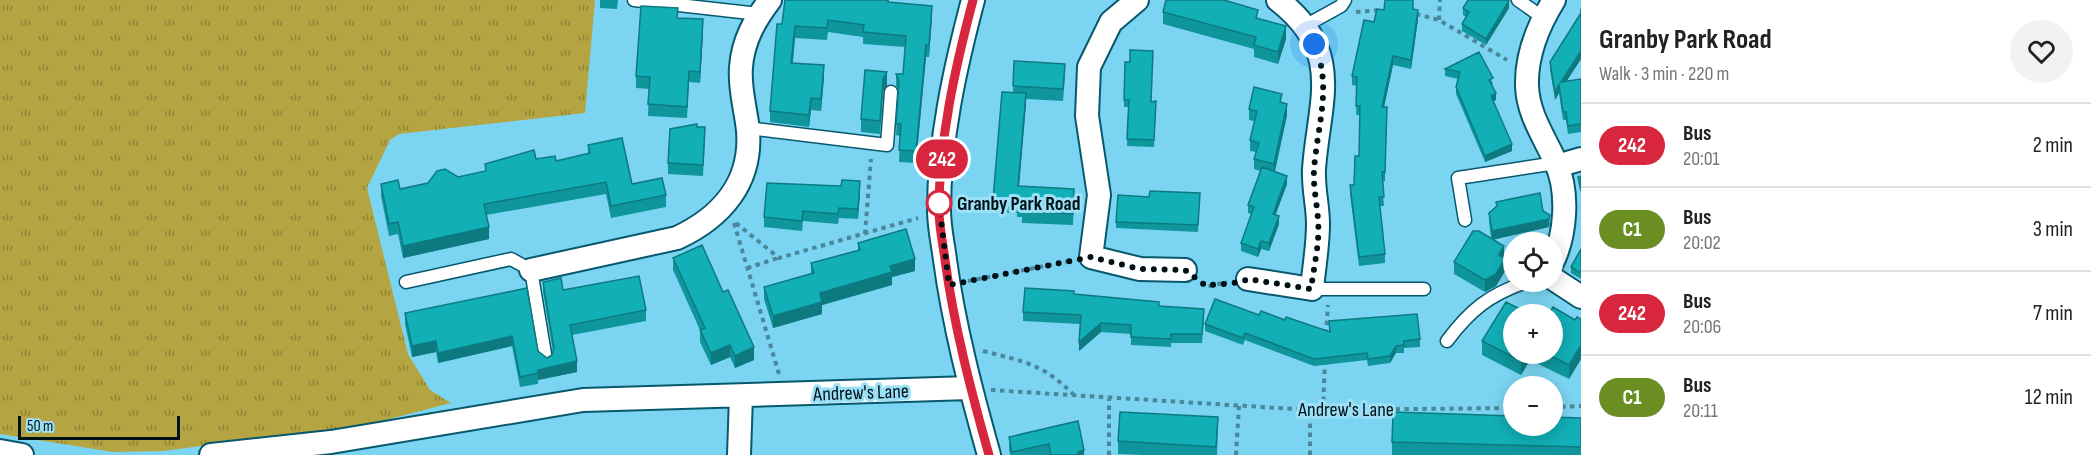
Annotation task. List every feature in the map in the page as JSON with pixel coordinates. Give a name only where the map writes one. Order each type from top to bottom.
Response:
[{"type":"street","points":[[973,0],[962,41],[942,150],[939,212],[949,285],[970,388],[988,455]]},
{"type":"street","points":[[1137,0],[1111,22],[1089,67],[1087,116],[1099,195],[1091,257],[1140,269],[1185,270]]},
{"type":"street","points":[[1248,279],[1311,289],[1318,222],[1313,189],[1314,168],[1325,97],[1322,61],[1303,27],[1278,0]]},
{"type":"street","points":[[531,270],[677,238],[694,230],[728,202],[742,180],[749,154],[748,128],[741,90],[741,65],[746,38],[765,7]]},
{"type":"street","points":[[1548,8],[1532,45],[1527,86],[1532,112],[1557,164],[1562,191],[1563,223],[1560,232]]},
{"type":"street","points":[[1557,164],[1581,159]]},
{"type":"street","points":[[1563,285],[1581,297]]},
{"type":"street","name":"Andrew's Lane","points":[[213,455],[331,442],[583,400],[970,388]]},
{"type":"street","points":[[739,455],[741,396]]},
{"type":"street","points":[[0,451],[22,455]]},
{"type":"lane","points":[[634,0],[765,7]]},
{"type":"lane","points":[[1303,27],[1345,0]]},
{"type":"lane","points":[[1518,0],[1548,8]]},
{"type":"lane","points":[[748,128],[887,145],[891,92]]},
{"type":"lane","points":[[1465,220],[1458,178],[1557,164]]},
{"type":"lane","points":[[406,282],[511,259],[531,270],[546,360]]},
{"type":"lane","points":[[1311,289],[1424,289]]},
{"type":"lane","points":[[1448,341],[1466,316],[1503,290]]},
{"type":"path","points":[[1439,20],[1440,0]]},
{"type":"path","points":[[1331,11],[1342,15],[1387,11]]},
{"type":"path","points":[[1408,13],[1439,20],[1504,59],[1528,70]]},
{"type":"path","points":[[865,234],[872,143]]},
{"type":"path","points":[[747,267],[939,212]]},
{"type":"path","points":[[779,258],[733,220],[785,395]]},
{"type":"path","points":[[949,285],[1091,257]]},
{"type":"path","points":[[1185,270],[1206,286],[1223,282],[1240,283],[1248,279]]},
{"type":"path","points":[[1311,289],[1328,304],[1326,339]]},
{"type":"path","points":[[979,350],[1028,363],[1054,375],[1076,396]]},
{"type":"path","points":[[1323,410],[1326,351]]},
{"type":"path","name":"Andrew's Lane","points":[[970,388],[1109,399],[1310,410],[1503,408]]},
{"type":"path","points":[[1109,399],[1109,455]]},
{"type":"path","points":[[1236,455],[1239,406]]},
{"type":"path","points":[[1563,407],[1581,406]]},
{"type":"path","points":[[1310,410],[1310,455]]},
{"type":"green space","points":[[0,0],[595,0],[585,113],[399,134],[390,140],[367,188],[408,354],[430,390],[451,403],[370,424],[163,451],[113,452],[0,434]]},
{"type":"building","points":[[785,0],[888,0],[888,2],[932,6],[916,151],[899,150],[901,124],[896,124],[899,81],[896,74],[903,74],[906,36],[863,32],[864,25],[828,20],[827,28],[795,26],[791,63],[824,65],[821,99],[811,98],[809,115],[770,111],[777,24],[782,24]]},
{"type":"building","points":[[1166,0],[1224,0],[1258,10],[1256,18],[1286,26],[1278,52],[1254,45],[1256,37],[1163,12]]},
{"type":"building","points":[[1385,0],[1413,0],[1413,9],[1418,10],[1411,60],[1393,56],[1382,107],[1387,107],[1385,172],[1382,172],[1384,197],[1379,197],[1385,254],[1359,257],[1350,185],[1354,185],[1355,156],[1359,156],[1360,106],[1356,106],[1357,77],[1352,76],[1364,20],[1374,22],[1377,9],[1384,10]]},
{"type":"building","points":[[1468,0],[1509,1],[1486,39],[1462,24],[1469,12],[1463,8]]},
{"type":"building","points":[[641,6],[678,8],[677,18],[703,19],[700,72],[689,71],[687,107],[648,104],[650,77],[636,76]]},
{"type":"building","points":[[1581,13],[1581,51],[1561,82],[1581,79],[1581,124],[1568,126],[1566,112],[1563,112],[1559,85],[1555,92],[1550,62]]},
{"type":"building","points":[[1130,50],[1153,51],[1151,102],[1156,101],[1154,140],[1127,139],[1129,100],[1124,100],[1125,62],[1130,62]]},
{"type":"building","points":[[1479,52],[1493,78],[1489,80],[1496,93],[1491,96],[1512,144],[1485,156],[1456,87],[1460,72],[1445,69]]},
{"type":"building","points":[[1014,61],[1065,64],[1063,89],[1013,86]]},
{"type":"building","points":[[865,70],[887,72],[883,79],[880,121],[861,119]]},
{"type":"building","points":[[1254,87],[1282,94],[1280,102],[1287,104],[1274,164],[1254,159],[1259,143],[1250,140],[1257,111],[1249,109]]},
{"type":"building","points":[[1002,92],[1026,93],[1018,186],[1074,189],[1073,214],[1022,211],[1022,205],[1017,205],[1017,201],[993,200]]},
{"type":"building","points":[[697,124],[697,127],[705,127],[703,165],[668,163],[670,129]]},
{"type":"building","points":[[622,138],[632,184],[662,178],[666,195],[611,206],[606,182],[484,204],[489,227],[403,246],[398,222],[389,224],[381,184],[398,180],[400,189],[428,183],[437,171],[445,169],[458,177],[486,171],[485,164],[534,150],[536,159],[555,156],[556,161],[590,153],[588,145]]},
{"type":"building","points":[[1262,167],[1287,176],[1273,214],[1279,216],[1269,243],[1261,241],[1258,249],[1241,243],[1254,207],[1248,205]]},
{"type":"building","points":[[842,180],[860,181],[858,209],[839,208],[838,214],[803,211],[802,221],[764,217],[767,183],[841,186]]},
{"type":"building","points":[[1150,191],[1200,193],[1198,225],[1116,222],[1118,195],[1149,197]]},
{"type":"building","points":[[1540,193],[1543,211],[1550,215],[1549,219],[1492,231],[1489,213],[1497,206],[1496,202]]},
{"type":"building","points":[[906,229],[915,259],[890,266],[892,272],[820,293],[822,302],[773,316],[764,287],[814,273],[811,263],[860,250],[858,243]]},
{"type":"building","points":[[1473,231],[1479,231],[1503,245],[1499,255],[1503,258],[1503,262],[1496,274],[1485,280],[1454,262]]},
{"type":"building","points":[[702,245],[723,292],[728,290],[754,347],[735,356],[730,345],[711,353],[700,330],[705,328],[673,258]]},
{"type":"building","points":[[1581,249],[1581,273],[1571,267]]},
{"type":"building","points":[[639,276],[646,310],[570,325],[577,361],[538,370],[538,373],[520,377],[512,336],[438,353],[436,341],[412,346],[405,313],[527,288],[538,351],[547,358],[552,355],[554,348],[543,282],[561,278],[563,290]]},
{"type":"building","points":[[1025,288],[1074,291],[1074,294],[1159,302],[1159,306],[1204,309],[1202,334],[1171,334],[1171,339],[1131,337],[1131,325],[1101,323],[1079,342],[1081,315],[1023,312]]},
{"type":"building","points":[[1215,299],[1259,315],[1261,311],[1330,332],[1329,321],[1417,314],[1420,339],[1404,341],[1404,345],[1396,346],[1390,356],[1368,359],[1367,353],[1314,359],[1245,333],[1243,338],[1205,324]]},
{"type":"building","points":[[1503,307],[1503,352],[1482,341]]},
{"type":"building","points":[[1563,313],[1575,320],[1577,317],[1581,319],[1581,345],[1569,365],[1563,362]]},
{"type":"building","points":[[1120,412],[1218,417],[1216,447],[1118,441]]},
{"type":"building","points":[[1393,412],[1503,416],[1503,436],[1563,436],[1563,417],[1581,418],[1581,447],[1392,442]]},
{"type":"building","points":[[1078,421],[1084,450],[1078,452],[1078,455],[1051,455],[1049,444],[1012,452],[1009,437]]},
{"type":"bus line","name":"242","points":[[973,0],[962,41],[942,150],[939,212],[949,285],[970,388],[989,455]]},
{"type":"place","name":"Granby Park Road","points":[[939,203]]},
{"type":"route","points":[[939,203],[949,285],[1091,257],[1140,269],[1185,270],[1206,286],[1223,282],[1240,283],[1248,279],[1311,289],[1318,222],[1313,189],[1314,168],[1325,97],[1322,61],[1314,44]]}]
